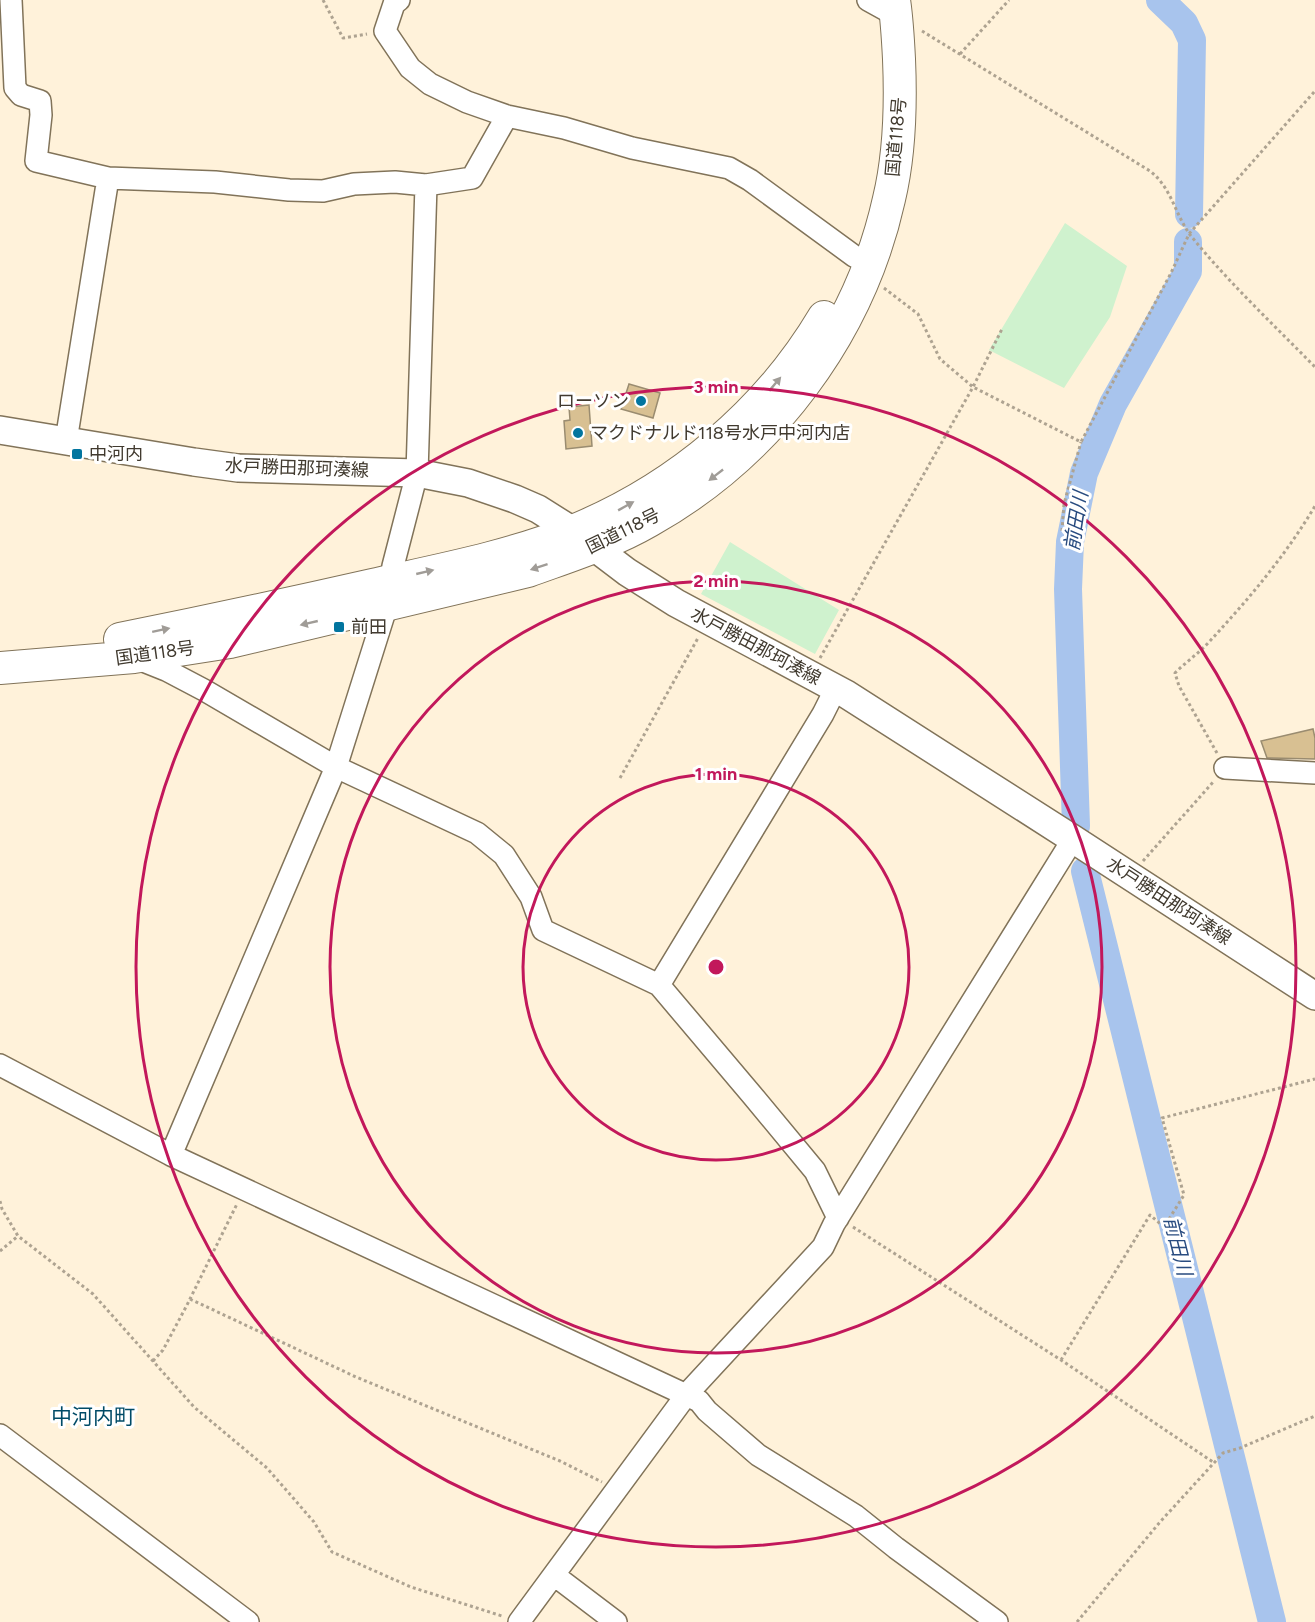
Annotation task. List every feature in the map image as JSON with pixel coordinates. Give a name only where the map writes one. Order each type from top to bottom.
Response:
[{"type":"highway","name":"国道118号","points":[[0,668],[122,649],[389,593],[493,556],[583,539],[613,513],[656,490],[687,468],[759,404],[811,339],[834,299],[863,265],[882,127],[881,4]]},
{"type":"highway","name":"国道118号","points":[[0,656],[122,649]]},
{"type":"main road","name":"水戸勝田那珂湊線","points":[[0,430],[238,468],[417,473],[468,483],[538,509],[644,583],[708,621],[836,688],[1315,996]]},
{"type":"street","points":[[11,0],[15,88],[21,95],[40,101],[41,115],[36,161],[108,178],[214,182],[289,190],[323,191],[354,184],[395,182],[426,185],[472,178],[507,116]]},
{"type":"street","points":[[399,0],[394,4],[385,32],[410,68],[430,84],[467,102],[507,116],[564,128],[632,148],[729,168],[750,180],[863,265]]},
{"type":"street","points":[[66,441],[108,178]]},
{"type":"street","points":[[171,1155],[336,767],[389,593],[417,473],[426,185]]},
{"type":"street","points":[[122,649],[204,690],[336,767],[477,833],[504,855],[531,897],[543,930],[658,985],[815,1171],[838,1218]]},
{"type":"street","points":[[658,985],[823,714],[836,688]]},
{"type":"street","points":[[1225,768],[1315,773]]},
{"type":"street","points":[[519,1622],[687,1394],[823,1247],[838,1218],[1073,839]]},
{"type":"street","points":[[0,1065],[171,1155],[687,1394],[699,1401],[707,1411],[758,1455],[856,1516],[997,1622]]},
{"type":"street","points":[[0,1435],[248,1622]]},
{"type":"street","points":[[554,1575],[616,1622]]},
{"type":"path","points":[[322,0],[343,38],[385,32]]},
{"type":"path","points":[[960,54],[1009,0]]},
{"type":"path","points":[[881,4],[1156,175],[1165,186],[1189,234],[1221,271],[1315,367]]},
{"type":"path","points":[[1062,531],[1064,504],[1081,442],[1171,273],[1189,234],[1315,92]]},
{"type":"path","points":[[863,265],[918,314],[939,359],[973,387],[1081,442]]},
{"type":"path","points":[[810,675],[973,387],[1002,329]]},
{"type":"path","points":[[1130,877],[1225,768],[1179,686],[1175,673],[1208,644],[1251,595],[1303,526],[1315,506]]},
{"type":"path","points":[[620,778],[708,621]]},
{"type":"path","points":[[1061,1360],[1150,1215],[1164,1227],[1184,1195],[1162,1118],[1315,1079]]},
{"type":"path","points":[[153,1361],[163,1350],[245,1189]]},
{"type":"path","points":[[0,1201],[2,1209],[18,1236],[93,1294],[194,1407],[267,1468],[314,1522],[332,1552],[411,1587],[519,1622]]},
{"type":"path","points":[[838,1218],[1061,1360],[1213,1462]]},
{"type":"path","points":[[0,1251],[18,1236]]},
{"type":"path","points":[[190,1299],[356,1377],[560,1461],[617,1489]]},
{"type":"path","points":[[1077,1622],[1160,1522],[1223,1453],[1315,1416]]},
{"type":"green space","points":[[1065,223],[1127,266],[1110,317],[1064,388],[989,350]]},
{"type":"green space","points":[[730,542],[839,610],[815,654],[701,594]]},
{"type":"building","name":"ローソン","points":[[629,384],[660,393],[653,418],[621,409]]},
{"type":"building","name":"マクドナルド118号水戸中河内店","points":[[589,405],[592,446],[566,449],[564,421],[570,420],[569,407]]},
{"type":"building","points":[[1313,729],[1315,759],[1267,758],[1261,741]]},
{"type":"waterway","name":"前田川","points":[[1160,0],[1184,23],[1192,40],[1189,214]]},
{"type":"waterway","name":"前田川","points":[[1076,826],[1068,589],[1070,542],[1084,473],[1113,404],[1188,271],[1188,242]]},
{"type":"waterway","name":"前田川","points":[[1085,871],[1272,1622]]},
{"type":"place","name":"ローソン","points":[[641,401]]},
{"type":"place","name":"マクドナルド118号水戸中河内店","points":[[578,433]]},
{"type":"place","name":"中河内","points":[[77,454]]},
{"type":"place","name":"前田","points":[[339,627]]},
{"type":"district","name":"中河内町","points":[[93,1417]]}]
